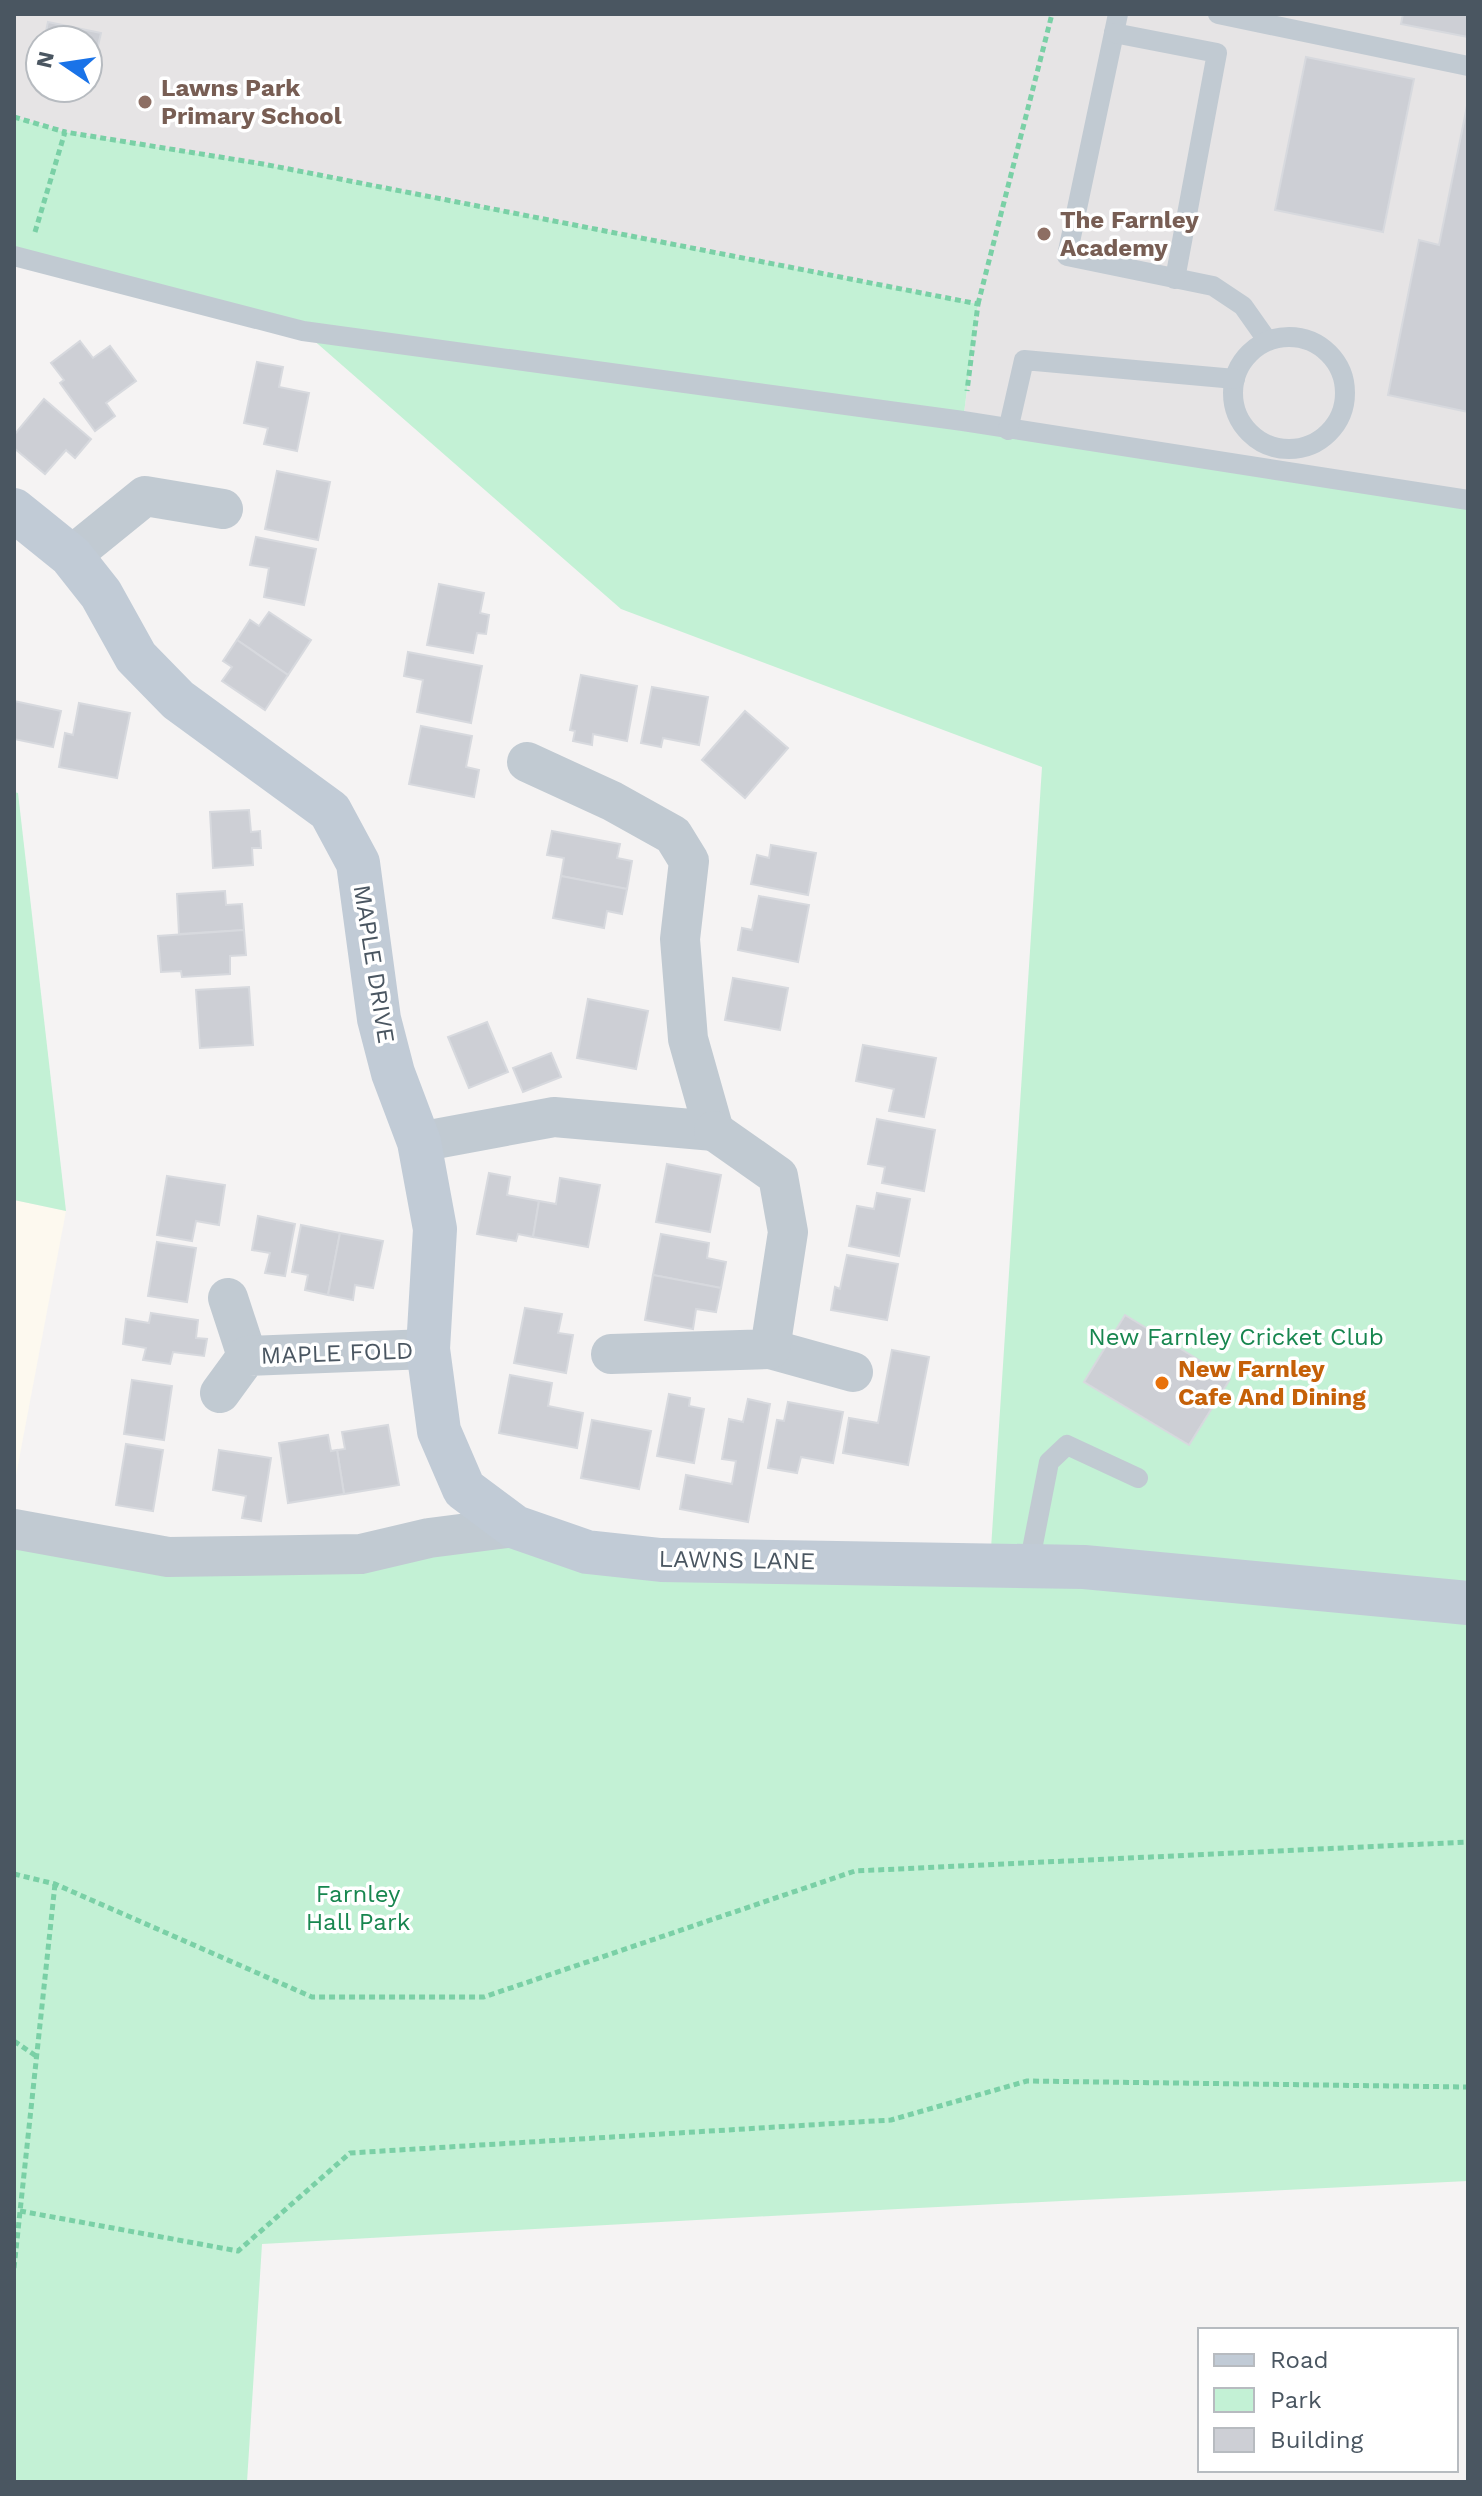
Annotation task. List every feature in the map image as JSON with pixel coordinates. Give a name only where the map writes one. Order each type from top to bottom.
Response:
[{"type":"street","points":[[71,556],[145,496],[223,509]]},
{"type":"street","name":"MAPLE DRIVE","points":[[14,510],[71,556],[101,594],[136,657],[178,700],[330,811],[358,863],[379,1019],[393,1073],[419,1142],[435,1229],[428,1349],[439,1431],[464,1489],[515,1527]]},
{"type":"street","points":[[527,762],[612,801],[673,835],[689,861],[680,939],[688,1039],[714,1131]]},
{"type":"street","points":[[419,1142],[554,1117],[714,1131],[778,1176],[788,1232],[770,1349]]},
{"type":"street","name":"MAPLE FOLD","points":[[228,1298],[247,1356]]},
{"type":"street","name":"MAPLE FOLD","points":[[247,1356],[428,1349]]},
{"type":"street","points":[[611,1354],[770,1349],[853,1372]]},
{"type":"street","name":"MAPLE FOLD","points":[[220,1393],[247,1356]]},
{"type":"street","name":"LAWNS LANE","points":[[14,1529],[168,1557],[361,1554],[429,1538],[515,1527],[587,1552],[661,1560],[1084,1567],[1468,1603]]},
{"type":"lane","points":[[1218,14],[1468,66]]},
{"type":"lane","points":[[1175,279],[1217,53],[1116,24],[1067,256],[1175,279],[1213,286],[1243,306],[1267,340]]},
{"type":"lane","points":[[20,258],[303,331],[963,421],[1468,500]]},
{"type":"lane","points":[[1289,335],[1312,340],[1332,354],[1344,375],[1346,400],[1338,423],[1324,438],[1306,447],[1285,450],[1266,445],[1249,433],[1237,415],[1232,393],[1235,379],[1236,371],[1248,353],[1267,340],[1289,335]]},
{"type":"lane","points":[[1008,430],[1024,360],[1235,379]]},
{"type":"lane","points":[[1029,1565],[1049,1462],[1067,1445],[1138,1478]]},
{"type":"path","points":[[963,421],[978,304],[1052,14]]},
{"type":"path","points":[[14,117],[65,132],[263,164],[978,304]]},
{"type":"path","points":[[20,258],[65,132]]},
{"type":"path","points":[[14,1874],[55,1884],[312,1997],[484,1997],[855,1871],[1468,1842]]},
{"type":"path","points":[[14,2268],[55,1884]]},
{"type":"path","points":[[14,2041],[36,2056]]},
{"type":"path","points":[[20,2211],[238,2251],[350,2153],[891,2120],[1027,2081],[1468,2087]]},
{"type":"shaded area","name":"The Farnley Academy","points":[[14,14],[1468,14],[1468,500],[963,421],[978,304],[263,164],[65,132],[14,117]]},
{"type":"shaded area","points":[[14,1200],[66,1211],[14,1486]]},
{"type":"green space","name":"Farnley Hall Park","points":[[14,117],[65,132],[263,164],[978,304],[963,421],[1468,500],[1468,2181],[262,2244],[247,2482],[14,2482],[14,1529],[168,1557],[429,1538],[990,1564],[1042,767],[621,609],[303,331],[14,256]]},
{"type":"green space","points":[[14,792],[18,793],[66,1211],[14,1200]]},
{"type":"building","points":[[1403,14],[1468,14],[1468,37],[1401,24]]},
{"type":"building","points":[[1306,57],[1414,79],[1383,232],[1275,210]]},
{"type":"building","points":[[1468,101],[1468,412],[1388,395],[1419,240],[1439,245]]},
{"type":"building","points":[[80,341],[93,358],[110,346],[136,381],[106,403],[115,416],[95,431],[60,383],[64,380],[51,363]]},
{"type":"building","points":[[257,362],[283,367],[279,387],[309,393],[297,451],[264,444],[268,428],[244,423]]},
{"type":"building","points":[[44,399],[91,439],[75,458],[66,450],[45,474],[14,448],[14,435]]},
{"type":"building","points":[[277,471],[330,482],[318,540],[265,529]]},
{"type":"building","points":[[256,537],[316,549],[304,605],[264,597],[269,568],[250,565]]},
{"type":"building","points":[[439,584],[484,593],[480,613],[489,615],[486,634],[477,633],[473,653],[427,645]]},
{"type":"building","points":[[269,612],[311,640],[288,675],[237,640],[250,620],[259,626]]},
{"type":"building","points":[[237,640],[288,675],[265,710],[222,681],[232,667],[223,661]]},
{"type":"building","points":[[408,652],[482,666],[471,723],[417,712],[423,680],[404,676]]},
{"type":"building","points":[[581,675],[637,686],[627,741],[593,734],[592,745],[573,741],[575,731],[570,730]]},
{"type":"building","points":[[652,687],[708,697],[699,745],[663,738],[661,747],[641,743]]},
{"type":"building","points":[[14,701],[61,711],[53,747],[14,739]]},
{"type":"building","points":[[79,703],[130,713],[117,778],[59,767],[65,733],[73,735]]},
{"type":"building","points":[[745,711],[788,748],[745,798],[702,760]]},
{"type":"building","points":[[421,726],[472,736],[466,767],[479,770],[474,797],[409,784]]},
{"type":"building","points":[[249,810],[251,832],[260,831],[261,848],[252,848],[253,865],[213,868],[210,812]]},
{"type":"building","points":[[552,831],[620,844],[617,858],[632,861],[627,889],[561,876],[564,858],[547,855]]},
{"type":"building","points":[[771,845],[816,853],[808,895],[751,884],[757,855],[769,858]]},
{"type":"building","points":[[561,876],[627,889],[622,914],[607,911],[604,928],[553,918]]},
{"type":"building","points":[[225,891],[226,905],[242,904],[244,930],[179,934],[177,894]]},
{"type":"building","points":[[759,896],[809,905],[798,962],[738,950],[742,928],[752,930]]},
{"type":"building","points":[[244,930],[246,955],[230,956],[230,974],[182,977],[181,971],[161,972],[158,936]]},
{"type":"building","points":[[733,978],[788,988],[780,1030],[725,1020]]},
{"type":"building","points":[[249,987],[253,1045],[200,1048],[196,990]]},
{"type":"building","points":[[588,999],[648,1011],[636,1069],[577,1058]]},
{"type":"building","points":[[487,1022],[508,1072],[469,1088],[448,1037]]},
{"type":"building","points":[[863,1045],[936,1058],[924,1117],[889,1111],[894,1089],[856,1081]]},
{"type":"building","points":[[551,1053],[561,1077],[523,1092],[513,1068]]},
{"type":"building","points":[[877,1119],[935,1130],[924,1191],[882,1183],[885,1167],[868,1164]]},
{"type":"building","points":[[667,1164],[721,1175],[710,1232],[656,1222]]},
{"type":"building","points":[[489,1173],[510,1177],[507,1195],[539,1201],[533,1237],[518,1234],[516,1241],[477,1234]]},
{"type":"building","points":[[167,1176],[225,1185],[219,1225],[196,1221],[192,1241],[157,1235]]},
{"type":"building","points":[[560,1178],[600,1185],[588,1247],[533,1237],[539,1201],[556,1204]]},
{"type":"building","points":[[877,1193],[910,1199],[899,1256],[849,1246],[857,1206],[874,1209]]},
{"type":"building","points":[[258,1216],[295,1224],[285,1276],[265,1273],[270,1253],[252,1250]]},
{"type":"building","points":[[301,1225],[340,1233],[328,1295],[305,1290],[308,1275],[292,1272]]},
{"type":"building","points":[[340,1233],[383,1241],[373,1288],[355,1285],[353,1300],[328,1295]]},
{"type":"building","points":[[661,1234],[709,1243],[707,1258],[726,1262],[721,1288],[653,1275]]},
{"type":"building","points":[[157,1242],[196,1248],[187,1302],[148,1296]]},
{"type":"building","points":[[847,1255],[898,1264],[887,1320],[831,1310],[835,1287],[840,1289]]},
{"type":"building","points":[[653,1275],[721,1288],[716,1312],[696,1309],[693,1329],[645,1320]]},
{"type":"building","points":[[525,1308],[562,1314],[558,1333],[573,1335],[566,1373],[514,1363]]},
{"type":"building","points":[[151,1313],[198,1320],[196,1338],[207,1339],[204,1356],[173,1352],[170,1364],[143,1360],[146,1348],[123,1344],[126,1319],[149,1323]]},
{"type":"building","name":"New Farnley Cricket Club","points":[[1125,1315],[1230,1379],[1189,1445],[1084,1382]]},
{"type":"building","points":[[892,1350],[929,1357],[908,1465],[843,1453],[849,1418],[878,1423]]},
{"type":"building","points":[[510,1375],[552,1383],[548,1406],[583,1413],[577,1448],[499,1433]]},
{"type":"building","points":[[132,1380],[172,1386],[164,1440],[124,1434]]},
{"type":"building","points":[[669,1394],[690,1398],[689,1406],[704,1409],[694,1463],[657,1456]]},
{"type":"building","points":[[748,1399],[770,1404],[748,1522],[680,1509],[686,1475],[732,1484],[736,1461],[722,1459],[729,1419],[743,1422]]},
{"type":"building","points":[[788,1402],[843,1412],[833,1463],[801,1457],[797,1473],[768,1468],[777,1420],[784,1421]]},
{"type":"building","points":[[592,1420],[651,1431],[639,1489],[581,1478]]},
{"type":"building","points":[[388,1425],[399,1485],[344,1494],[337,1450],[345,1449],[342,1432]]},
{"type":"building","points":[[328,1435],[331,1451],[337,1450],[344,1494],[288,1503],[279,1443]]},
{"type":"building","points":[[126,1444],[163,1450],[153,1511],[116,1505]]},
{"type":"building","points":[[219,1450],[271,1458],[261,1521],[242,1518],[246,1496],[213,1490]]},
{"type":"place","name":"Lawns Park Primary School","points":[[145,102]]},
{"type":"place","name":"The Farnley Academy","points":[[1044,234]]},
{"type":"place","name":"New Farnley Cafe And Dining","points":[[1162,1383]]}]
